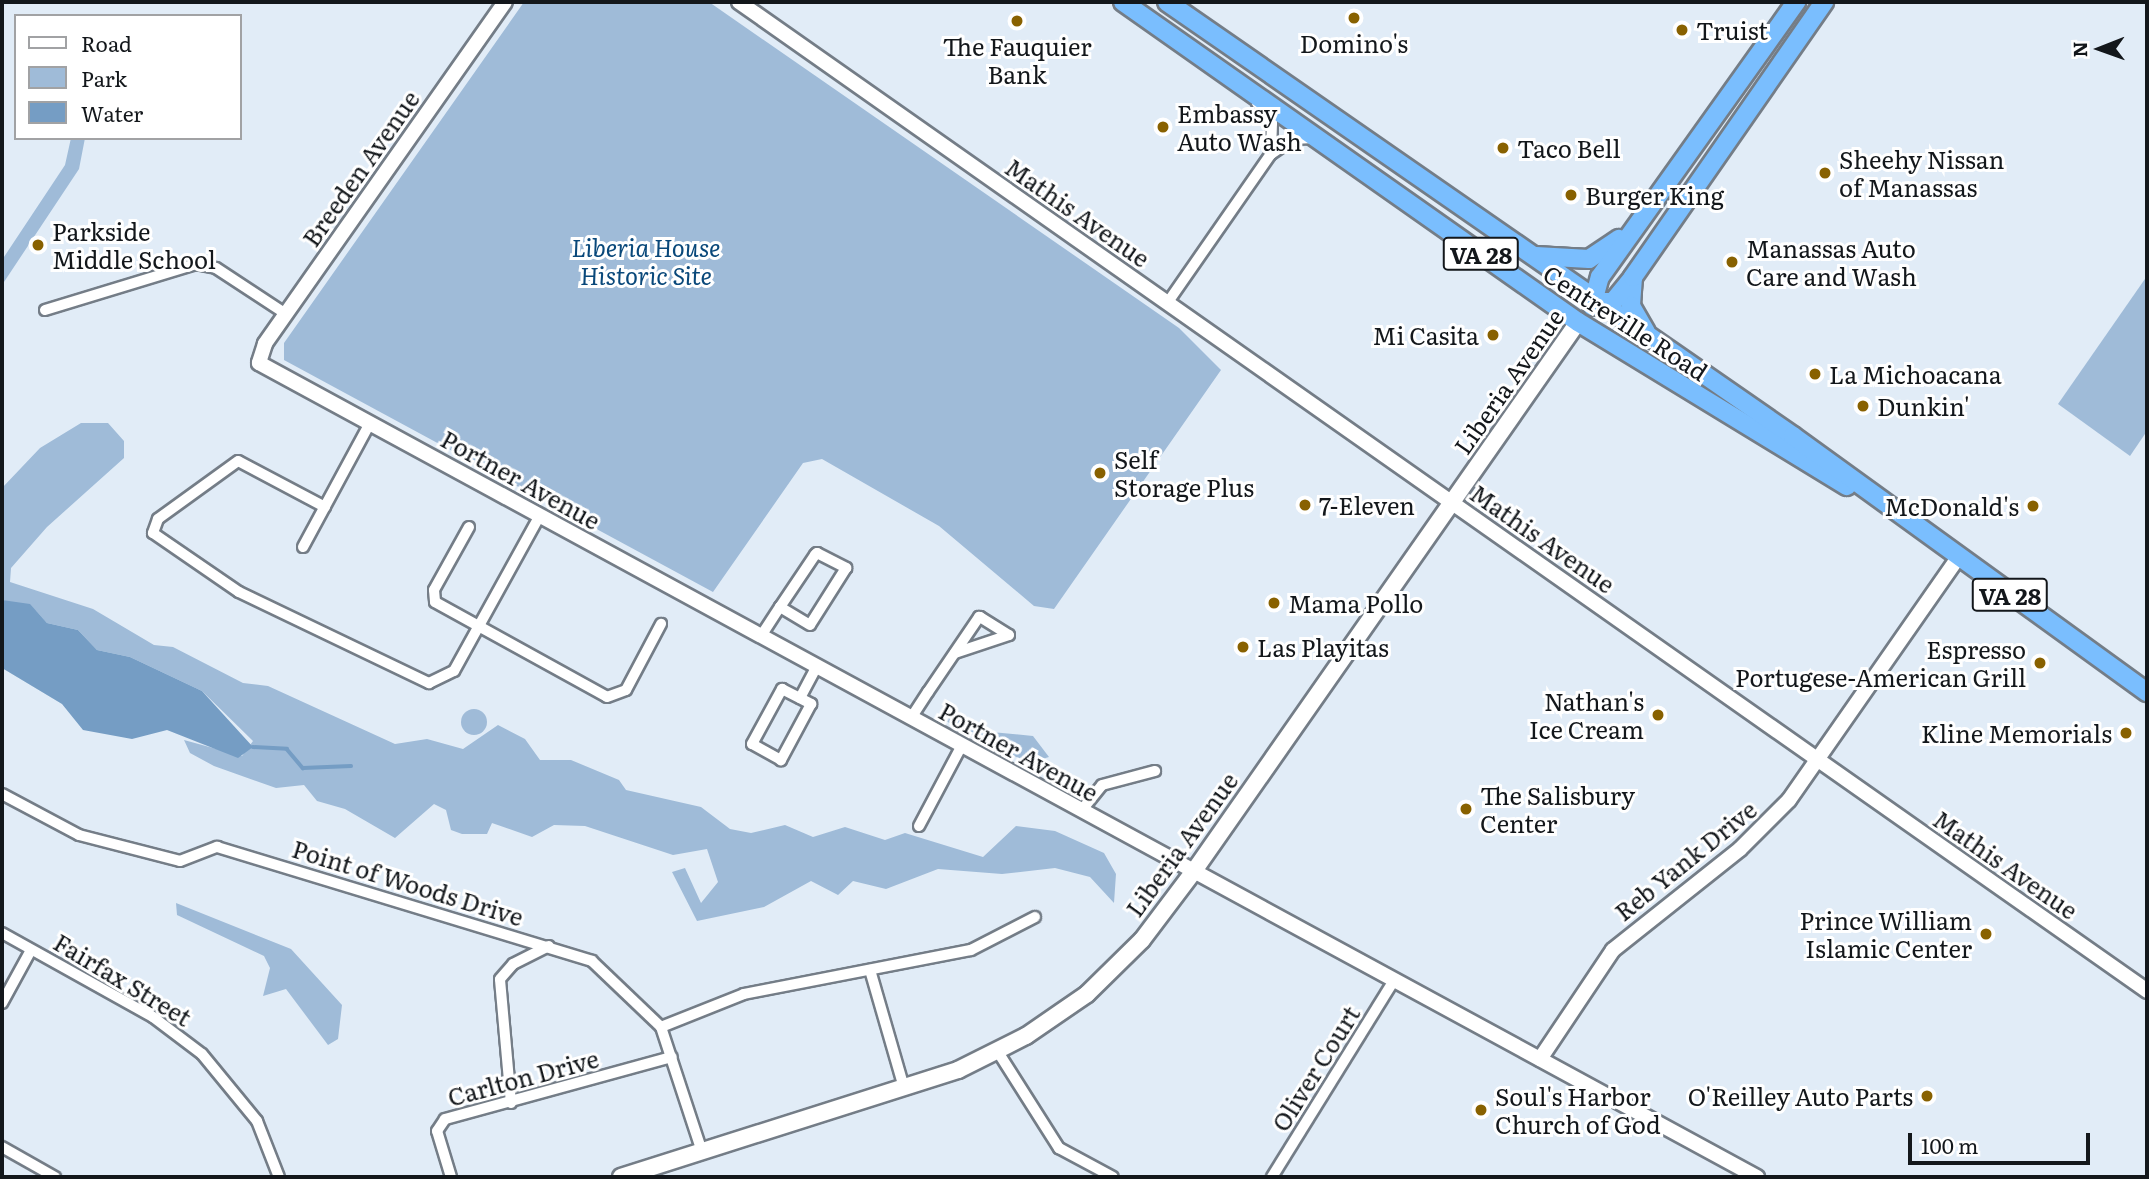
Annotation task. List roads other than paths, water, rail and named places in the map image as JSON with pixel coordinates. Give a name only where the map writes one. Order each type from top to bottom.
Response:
[{"type":"highway","name":"Centreville Road","points":[[1123,2],[1578,322],[1783,452],[1872,499]]},
{"type":"highway","name":"Centreville Road","points":[[1167,2],[1654,343],[1793,436],[1872,499],[2147,692]]},
{"type":"highway","name":"Liberia Avenue","points":[[1578,322],[1595,302],[1593,287],[1796,2]]},
{"type":"highway","name":"Liberia Avenue","points":[[1595,302],[1613,302],[1633,277],[1824,2]]},
{"type":"highway","points":[[1527,253],[1560,261],[1594,257],[1635,226]]},
{"type":"highway","points":[[1633,277],[1632,310],[1654,343]]},
{"type":"main road","name":"Liberia Avenue","points":[[621,1177],[904,1088],[998,1052],[1063,1012],[1115,968],[1194,871],[1578,322]]},
{"type":"street","name":"Breeden Avenue","points":[[259,363],[286,314],[505,2]]},
{"type":"street","name":"Mathis Avenue","points":[[739,2],[2147,991]]},
{"type":"street","points":[[1244,87],[1272,123],[1270,154]]},
{"type":"street","points":[[1168,302],[1270,154],[1293,139],[1318,138]]},
{"type":"street","points":[[45,310],[197,264],[216,268],[286,314]]},
{"type":"street","name":"Portner Avenue","points":[[259,363],[1757,1177]]},
{"type":"street","points":[[303,547],[370,423]]},
{"type":"street","points":[[325,507],[238,461],[158,519],[153,533],[239,592],[424,682],[450,676],[540,515]]},
{"type":"street","points":[[469,527],[433,597],[480,626],[614,698],[626,691],[661,624]]},
{"type":"street","points":[[761,636],[780,607],[817,553],[846,568],[810,625],[780,607]]},
{"type":"street","name":"Reb Yank Drive","points":[[1540,1059],[1613,950],[1755,837],[1819,760],[1957,559]]},
{"type":"street","points":[[911,718],[955,653],[981,616],[1009,634],[1008,637],[955,653]]},
{"type":"street","points":[[800,698],[817,666]]},
{"type":"street","points":[[782,689],[800,698],[811,705],[781,760],[752,744],[782,689]]},
{"type":"street","points":[[919,826],[962,746]]},
{"type":"street","points":[[1081,811],[1102,785],[1155,771]]},
{"type":"street","name":"Point of Woods Drive","points":[[2,794],[79,835],[180,861],[217,847],[550,946],[601,967],[661,1027],[702,1152]]},
{"type":"street","points":[[661,1027],[744,994],[971,950],[1035,917]]},
{"type":"street","name":"Fairfax Street","points":[[2,933],[153,1017],[202,1054],[257,1121],[279,1177]]},
{"type":"street","points":[[511,1103],[500,979],[513,964],[550,946]]},
{"type":"street","points":[[2,1003],[32,950]]},
{"type":"street","points":[[870,970],[904,1088]]},
{"type":"street","name":"Oliver Court","points":[[1272,1177],[1394,981]]},
{"type":"street","points":[[998,1052],[1059,1148],[1113,1177]]},
{"type":"street","name":"Carlton Drive","points":[[451,1177],[438,1135],[441,1122],[672,1057]]},
{"type":"street","points":[[2,1147],[55,1177]]},
{"type":"water","points":[[2,600],[30,604],[47,623],[78,630],[97,650],[130,657],[202,691],[253,747],[238,758],[167,730],[132,739],[83,730],[62,704],[2,668]]},
{"type":"waterway","points":[[253,747],[287,749],[303,768],[351,766]]},
{"type":"place","name":"Domino's","points":[[1354,18]]},
{"type":"place","name":"The Fauquier Bank","points":[[1017,21]]},
{"type":"place","name":"Truist","points":[[1682,30]]},
{"type":"place","name":"Embassy Auto Wash","points":[[1163,127]]},
{"type":"place","name":"Taco Bell","points":[[1503,148]]},
{"type":"place","name":"Sheehy Nissan of Manassas","points":[[1825,173]]},
{"type":"place","name":"Burger King","points":[[1571,195]]},
{"type":"place","name":"Parkside Middle School","points":[[38,245]]},
{"type":"place","name":"Manassas Auto Care and Wash","points":[[1732,262]]},
{"type":"place","name":"Mi Casita","points":[[1493,335]]},
{"type":"place","name":"La Michoacana","points":[[1815,374]]},
{"type":"place","name":"Dunkin'","points":[[1863,406]]},
{"type":"place","name":"Self Storage Plus","points":[[1100,473]]},
{"type":"place","name":"7-Eleven","points":[[1305,505]]},
{"type":"place","name":"McDonald's","points":[[2033,506]]},
{"type":"place","name":"Mama Pollo","points":[[1274,603]]},
{"type":"place","name":"Las Playitas","points":[[1243,647]]},
{"type":"place","name":"Espresso Portugese-American Grill","points":[[2040,663]]},
{"type":"place","name":"Nathan's Ice Cream","points":[[1658,715]]},
{"type":"place","name":"Kline Memorials","points":[[2126,733]]},
{"type":"place","name":"The Salisbury Center","points":[[1466,809]]},
{"type":"place","name":"Prince William Islamic Center","points":[[1986,934]]},
{"type":"place","name":"O'Reilley Auto Parts","points":[[1927,1096]]},
{"type":"place","name":"Soul's Harbor Church of God","points":[[1481,1110]]},
{"type":"park label","name":"Liberia House Historic Site","points":[[646,261]]}]
